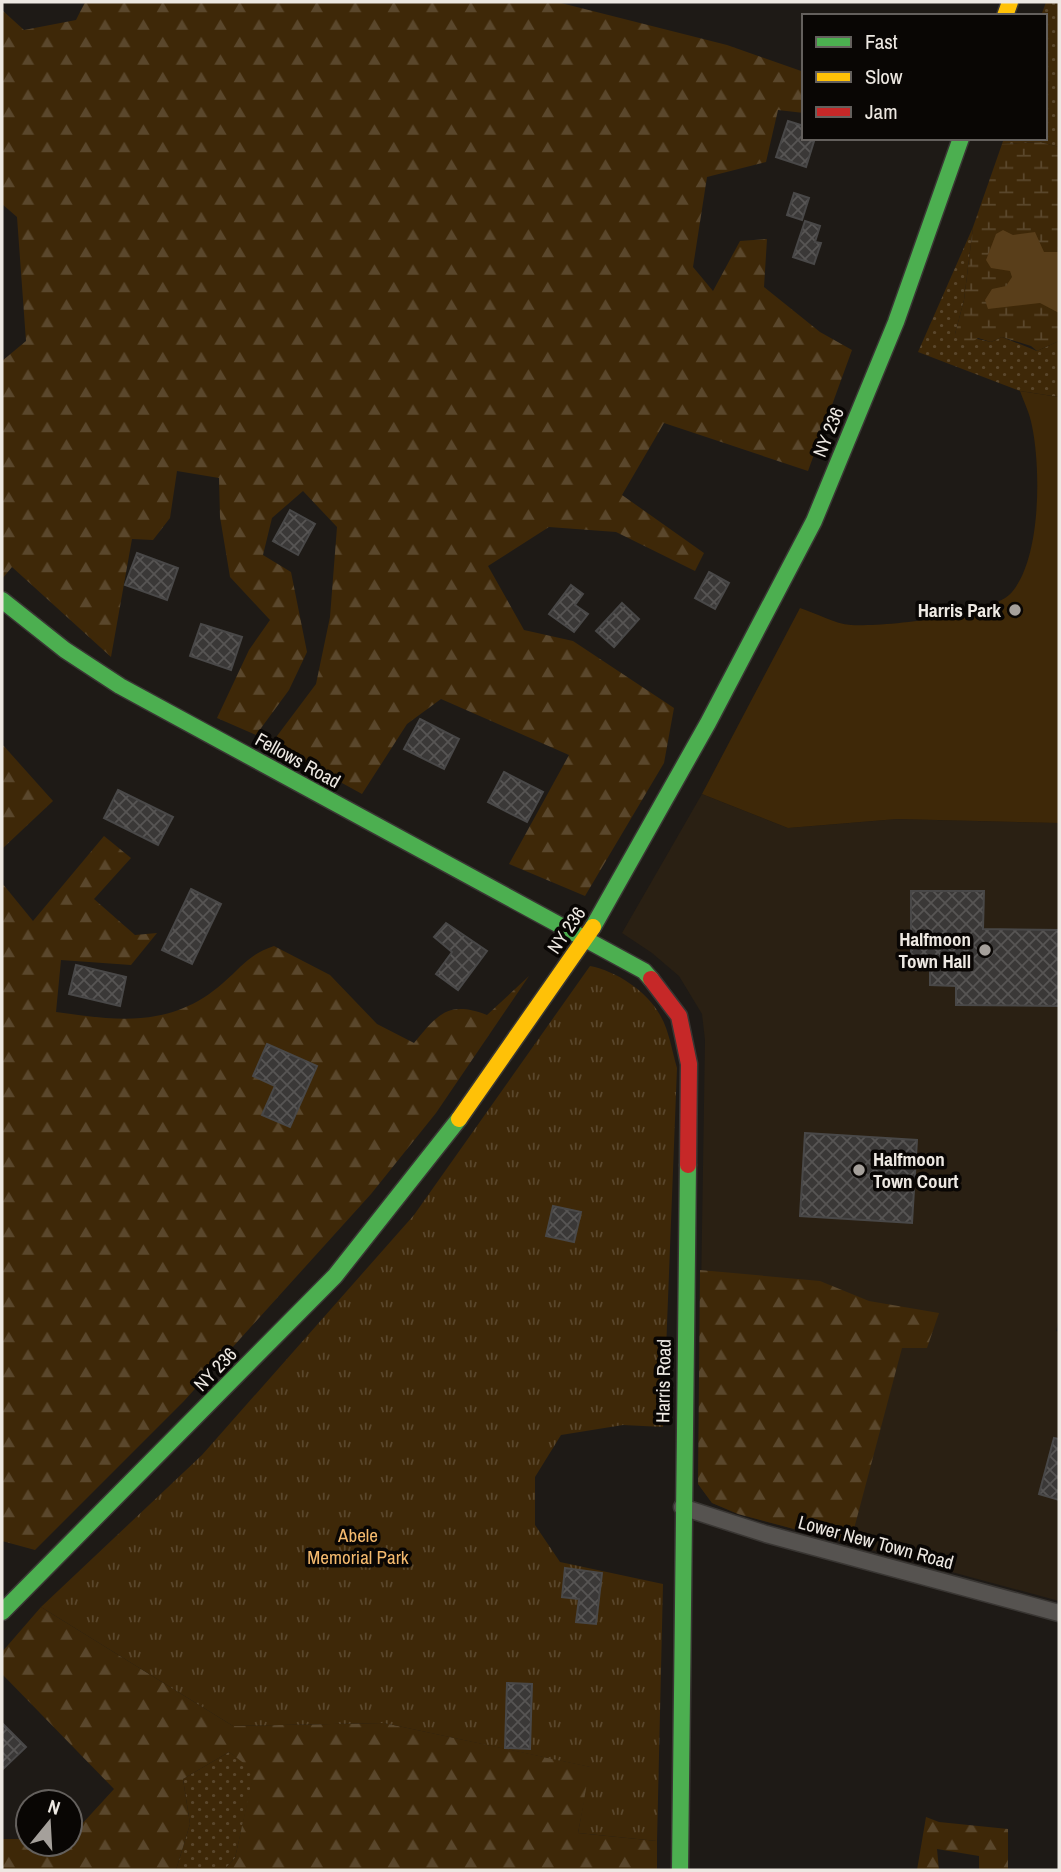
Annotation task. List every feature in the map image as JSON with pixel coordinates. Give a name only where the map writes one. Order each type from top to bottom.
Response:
[{"type":"main road","name":"NY 236","points":[[2,1612],[335,1276],[469,1107],[587,938],[708,723],[814,521],[896,322],[960,140]]},
{"type":"main road","name":"Fellows Road","points":[[2,600],[65,650],[120,686],[587,938]]},
{"type":"main road","name":"Harris Road","points":[[587,938],[644,971],[665,996],[679,1016],[689,1064],[680,1870]]},
{"type":"street","name":"Lower New Town Road","points":[[682,1507],[766,1534],[1059,1613]]},
{"type":"shaded area","points":[[1003,230],[1013,235],[1035,232],[1044,252],[1059,252],[1059,313],[1040,303],[988,309],[985,300],[992,289],[1006,286],[1012,277],[1010,271],[991,268],[986,260],[996,234]]},
{"type":"shaded area","points":[[702,794],[788,828],[897,819],[1059,823],[1059,1319],[1056,1331],[1059,1332],[1059,1601],[738,1514],[712,1503],[698,1484],[705,1040],[702,1014],[679,976],[652,953],[622,933]]},
{"type":"green space","points":[[85,2],[557,2],[727,45],[802,71],[802,113],[778,110],[766,162],[707,177],[693,267],[713,291],[740,241],[767,239],[764,287],[820,332],[852,350],[808,471],[664,423],[622,495],[704,553],[695,571],[616,532],[549,527],[488,566],[524,630],[573,641],[674,708],[664,763],[585,896],[509,864],[569,755],[441,699],[407,724],[362,794],[271,744],[316,684],[330,617],[337,527],[303,491],[272,518],[263,555],[291,572],[307,652],[289,690],[256,735],[217,718],[249,650],[270,620],[230,577],[220,517],[219,478],[177,471],[170,518],[153,540],[132,539],[111,657],[12,567],[2,579],[2,361],[26,341],[17,217],[2,204],[2,10],[24,30],[76,20]]},
{"type":"green space","points":[[1046,2],[1059,2],[1059,147],[1040,142],[1002,144],[1003,140],[1047,140],[1047,14],[1042,14]]},
{"type":"green space","points":[[1040,142],[1059,147],[1059,341],[1037,351],[1031,346],[1002,337],[991,342],[978,338],[969,344],[962,344],[955,334],[964,300],[973,227],[1002,144]]},
{"type":"green space","points":[[973,227],[964,300],[955,334],[991,342],[1002,337],[1037,351],[1059,341],[1059,397],[1020,391],[918,352]]},
{"type":"green space","name":"Harris Park","points":[[1020,391],[1059,397],[1059,823],[897,819],[788,828],[702,794],[800,608],[845,624],[887,624],[961,614],[983,608],[1012,592],[1022,577],[1029,558],[1037,488],[1032,426]]},
{"type":"green space","points":[[2,744],[53,801],[2,849]]},
{"type":"green space","points":[[104,836],[131,858],[94,899],[135,935],[157,933],[131,965],[61,960],[56,1012],[123,1019],[144,1018],[184,1008],[204,998],[252,957],[274,946],[330,975],[377,1024],[414,1043],[444,1013],[462,1009],[487,1015],[529,976],[436,1113],[371,1194],[184,1401],[35,1550],[2,1541],[2,883],[33,921]]},
{"type":"green space","name":"Abele Memorial Park","points":[[590,966],[610,972],[630,983],[654,1006],[666,1027],[677,1068],[663,1427],[623,1425],[561,1435],[535,1477],[535,1525],[560,1562],[663,1584],[657,1841],[578,1833],[590,1767],[384,1723],[233,1726],[41,1607],[202,1455],[414,1215]]},
{"type":"green space","points":[[700,1270],[820,1281],[869,1301],[939,1313],[927,1348],[902,1348],[850,1544],[738,1514],[712,1503],[698,1484]]},
{"type":"green space","points":[[41,1607],[233,1726],[384,1723],[591,1767],[578,1833],[657,1841],[657,1870],[224,1870],[235,1858],[254,1771],[229,1752],[183,1779],[190,1824],[176,1870],[2,1870],[2,1839],[14,1839],[14,1858],[84,1858],[84,1822],[114,1789],[2,1674],[2,1652]]},
{"type":"green space","points":[[229,1752],[255,1770],[235,1858],[224,1870],[176,1870],[190,1824],[183,1779]]},
{"type":"green space","points":[[926,1817],[939,1822],[1008,1829],[1008,1870],[979,1870],[979,1856],[937,1849],[939,1870],[917,1870]]},
{"type":"building","points":[[788,121],[802,125],[802,140],[814,140],[806,167],[776,157]]},
{"type":"building","points":[[794,193],[809,198],[802,220],[787,215]]},
{"type":"building","points":[[805,221],[820,226],[815,242],[821,243],[814,264],[793,257]]},
{"type":"building","points":[[290,510],[315,524],[298,555],[273,541]]},
{"type":"building","points":[[137,553],[178,568],[167,600],[125,585]]},
{"type":"building","points":[[709,572],[729,583],[715,609],[695,598]]},
{"type":"building","points":[[571,585],[583,594],[575,605],[588,614],[574,632],[549,614]]},
{"type":"building","points":[[622,603],[639,619],[614,647],[596,631]]},
{"type":"building","points":[[201,624],[242,637],[231,670],[190,656]]},
{"type":"building","points":[[420,719],[459,739],[444,769],[404,749]]},
{"type":"building","points":[[504,772],[543,792],[527,822],[488,802]]},
{"type":"building","points":[[118,790],[173,817],[158,845],[104,818]]},
{"type":"building","points":[[191,889],[221,904],[192,964],[162,950]]},
{"type":"building","name":"Halfmoon Town Hall","points":[[911,891],[984,891],[983,929],[1059,930],[1059,1006],[956,1005],[956,986],[930,985],[930,970],[911,970]]},
{"type":"building","points":[[446,923],[487,951],[458,990],[436,974],[452,952],[434,937]]},
{"type":"building","points":[[76,965],[126,977],[120,1006],[69,994]]},
{"type":"building","points":[[267,1044],[317,1066],[290,1127],[262,1115],[275,1086],[253,1076]]},
{"type":"building","name":"Halfmoon Town Court","points":[[805,1133],[917,1140],[912,1223],[800,1216]]},
{"type":"building","points":[[553,1206],[581,1212],[574,1242],[546,1236]]},
{"type":"building","points":[[1054,1438],[1059,1439],[1059,1500],[1039,1494]]},
{"type":"building","points":[[565,1568],[602,1573],[596,1624],[576,1622],[579,1599],[562,1597]]},
{"type":"building","points":[[507,1683],[532,1684],[530,1749],[505,1748]]},
{"type":"building","points":[[2,1723],[26,1747],[2,1770]]},
{"type":"traffic: fast","points":[[593,927],[708,723],[814,521],[896,322],[960,140]]},
{"type":"traffic: fast","points":[[2,600],[65,650],[120,686],[644,971],[651,979]]},
{"type":"traffic: fast","points":[[2,1612],[335,1276],[459,1119]]},
{"type":"traffic: fast","points":[[680,1870],[688,1165]]},
{"type":"traffic: slow","points":[[1006,14],[1010,2]]},
{"type":"traffic: slow","points":[[459,1119],[593,927]]},
{"type":"traffic: jam","points":[[651,979],[679,1016],[689,1064],[688,1165]]},
{"type":"place","name":"Harris Park","points":[[1015,610]]},
{"type":"place","name":"Halfmoon Town Hall","points":[[985,950]]},
{"type":"place","name":"Halfmoon Town Court","points":[[859,1170]]}]
